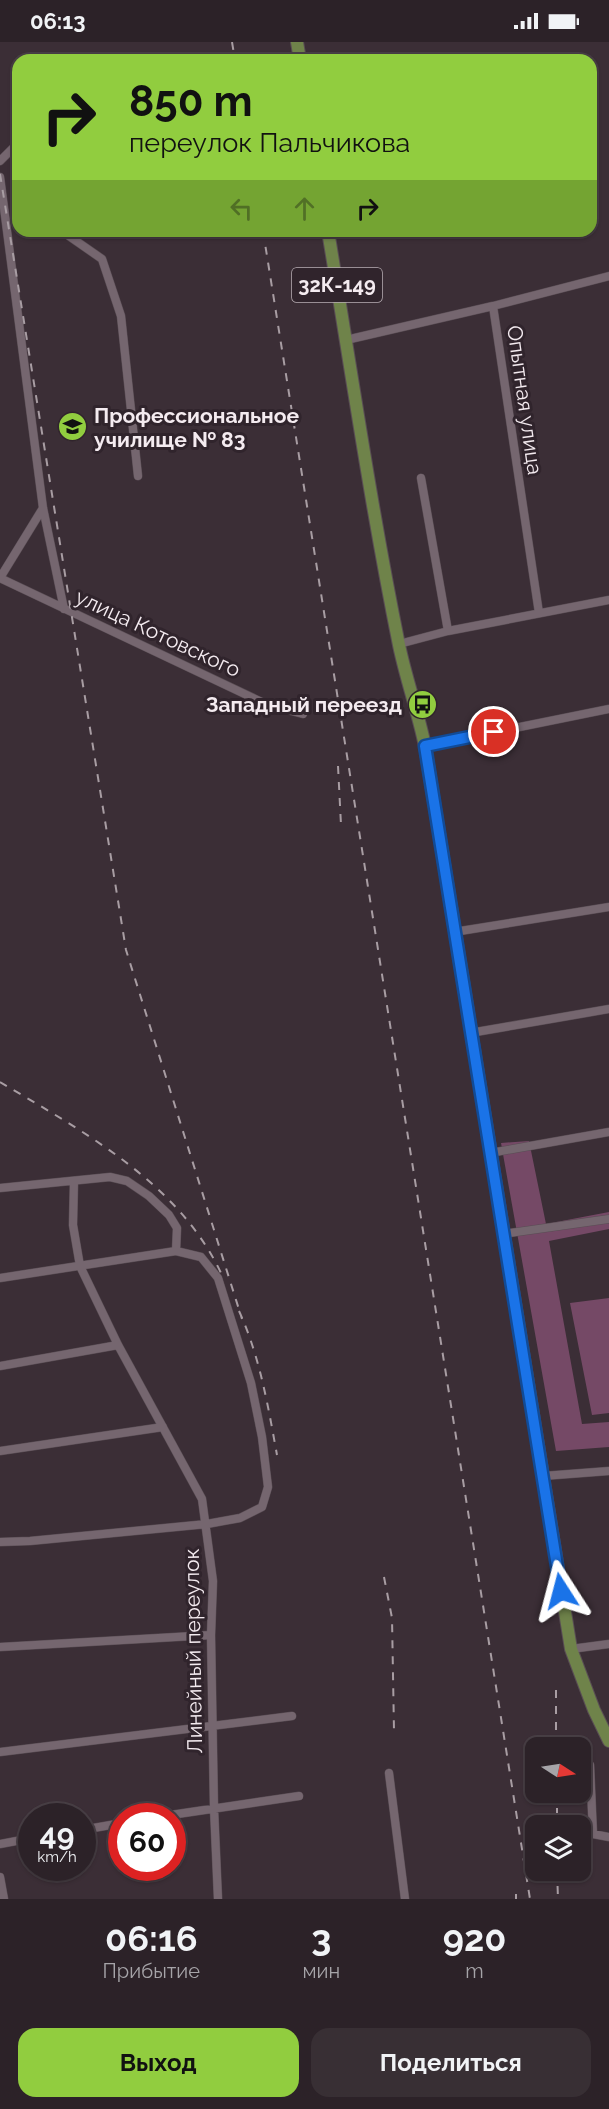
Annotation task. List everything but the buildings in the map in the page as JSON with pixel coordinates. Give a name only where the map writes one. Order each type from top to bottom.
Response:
[{"type":"main road","name":"32К-149","points":[[329,237],[346,340]]},
{"type":"main road","points":[[346,340],[368,478],[399,644],[425,746],[571,1649],[594,1710],[609,1741]]},
{"type":"street","points":[[0,161],[12,149]]},
{"type":"street","points":[[0,177],[43,508],[64,609]]},
{"type":"street","points":[[70,237],[102,259],[121,316],[138,476]]},
{"type":"street","points":[[493,306],[609,276]]},
{"type":"street","name":"Опытная улица","points":[[346,340],[493,306],[539,613]]},
{"type":"street","points":[[421,478],[448,631]]},
{"type":"street","points":[[0,578],[43,508]]},
{"type":"street","name":"улица Котовского","points":[[0,578],[268,705],[303,714]]},
{"type":"street","points":[[399,644],[448,631],[609,600]]},
{"type":"street","points":[[425,746],[609,709]]},
{"type":"street","points":[[454,932],[609,907]]},
{"type":"street","points":[[470,1033],[609,1009]]},
{"type":"street","points":[[490,1153],[609,1132]]},
{"type":"street","points":[[0,1188],[110,1177],[128,1181],[149,1196],[169,1215],[177,1228],[176,1251]]},
{"type":"street","name":"Линейный переулок","points":[[74,1181],[73,1225],[80,1266],[118,1345],[202,1499],[213,1581],[211,1635],[218,1899]]},
{"type":"street","points":[[503,1234],[609,1220]]},
{"type":"street","points":[[0,1278],[176,1251],[201,1257],[218,1278],[251,1383],[262,1437],[268,1487],[262,1507],[240,1518],[207,1524],[0,1542]]},
{"type":"street","points":[[0,1366],[118,1345]]},
{"type":"street","points":[[0,1451],[163,1427]]},
{"type":"street","points":[[543,1476],[609,1471]]},
{"type":"street","points":[[0,1647],[211,1635]]},
{"type":"street","points":[[571,1649],[609,1644]]},
{"type":"street","points":[[0,1752],[292,1716]]},
{"type":"street","points":[[389,1773],[405,1899]]},
{"type":"street","points":[[186,1812],[299,1796]]},
{"type":"street","points":[[591,1800],[592,1834],[609,1837]]},
{"type":"street","points":[[0,1844],[18,1841]]},
{"type":"street","points":[[0,1877],[3,1899]]},
{"type":"shaded area","points":[[529,1141],[546,1224],[609,1212],[609,1229],[549,1241],[582,1424],[609,1422],[609,1447],[556,1451],[501,1143]]},
{"type":"shaded area","points":[[609,1298],[609,1413],[592,1415],[570,1303]]},
{"type":"railway","points":[[232,42],[234,54]]},
{"type":"railway","points":[[0,174],[126,950],[242,1319]]},
{"type":"railway","points":[[264,237],[530,1899]]},
{"type":"railway","points":[[338,766],[341,825]]},
{"type":"railway","points":[[0,1082],[95,1140],[154,1185],[203,1241],[221,1273]]},
{"type":"railway","points":[[239,1311],[258,1364],[277,1455]]},
{"type":"railway","points":[[384,1577],[392,1618],[394,1731]]},
{"type":"railway","points":[[556,1690],[556,1737]]},
{"type":"railway","points":[[557,1803],[557,1815]]},
{"type":"railway","points":[[557,1881],[558,1899]]},
{"type":"railway","points":[[516,1894],[516,1899]]},
{"type":"place","name":"Профессиональное училище № 83","points":[[73,427]]},
{"type":"place","name":"Западный переезд","points":[[423,704]]},
{"type":"route","points":[[494,732],[425,746],[561,1591]]}]
